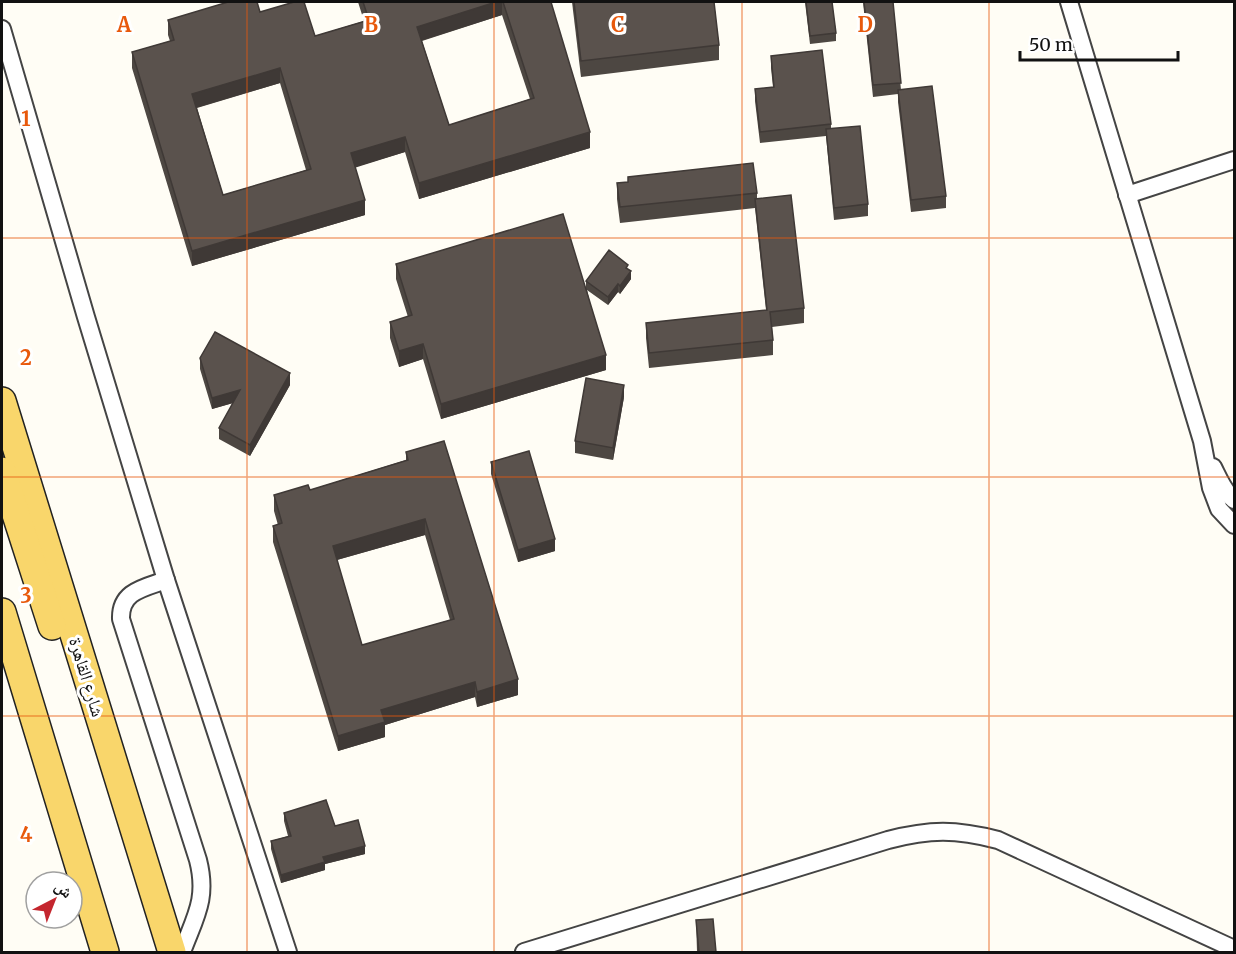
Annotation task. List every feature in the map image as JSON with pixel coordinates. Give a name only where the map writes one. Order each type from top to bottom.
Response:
[{"type":"main road","name":"شارع القاهرة","points":[[2,401],[172,952]]},
{"type":"main road","points":[[2,471],[78,705],[88,726],[113,763]]},
{"type":"main road","points":[[2,612],[105,952]]},
{"type":"street","points":[[1069,2],[1202,441],[1211,488],[1219,509],[1234,525]]},
{"type":"street","points":[[2,29],[166,580],[288,952]]},
{"type":"street","points":[[1127,195],[1234,160]]},
{"type":"street","points":[[1202,441],[1220,482],[1234,500]]},
{"type":"street","points":[[166,580],[133,592],[122,605],[121,619],[202,875],[203,891],[200,906],[182,952]]},
{"type":"street","points":[[524,952],[888,840],[933,831],[957,831],[998,840],[1234,949]]},
{"type":"building","points":[[228,2],[257,2],[260,12],[294,2],[304,2],[315,36],[369,20],[363,2],[496,2],[417,27],[449,125],[534,98],[503,2],[551,2],[590,132],[419,183],[405,137],[351,153],[365,200],[192,251],[132,52],[174,40],[168,20]],"holes":[[[280,68],[311,169],[223,195],[192,94]]]},
{"type":"building","points":[[574,2],[714,2],[719,45],[581,61]]},
{"type":"building","points":[[806,2],[832,2],[836,33],[810,36]]},
{"type":"building","points":[[864,2],[893,2],[901,83],[873,85]]},
{"type":"building","points":[[822,50],[831,124],[760,132],[755,89],[774,87],[771,56]]},
{"type":"building","points":[[932,86],[946,196],[911,200],[898,90]]},
{"type":"building","points":[[860,126],[868,204],[834,208],[826,129]]},
{"type":"building","points":[[753,163],[757,193],[620,207],[617,183],[628,182],[628,177]]},
{"type":"building","points":[[791,195],[804,308],[770,312],[773,340],[649,353],[646,323],[767,310],[755,199]]},
{"type":"building","points":[[563,214],[606,355],[441,404],[423,344],[399,351],[390,322],[412,315],[396,264]]},
{"type":"building","points":[[609,250],[628,265],[626,268],[631,271],[608,297],[586,281]]},
{"type":"building","points":[[215,332],[290,373],[250,445],[219,428],[240,390],[212,398],[200,358]]},
{"type":"building","points":[[586,378],[624,385],[613,448],[575,441]]},
{"type":"building","points":[[444,441],[518,679],[477,692],[475,682],[381,710],[385,722],[338,736],[273,526],[282,523],[274,495],[308,485],[310,490],[408,460],[406,452]],"holes":[[[425,519],[454,619],[362,645],[333,546]]]},
{"type":"building","points":[[529,451],[555,539],[518,550],[491,462]]},
{"type":"building","points":[[326,800],[335,826],[358,820],[365,846],[323,857],[325,862],[281,875],[271,841],[291,836],[284,813]]},
{"type":"building","points":[[713,919],[716,952],[699,952],[696,920]]}]
